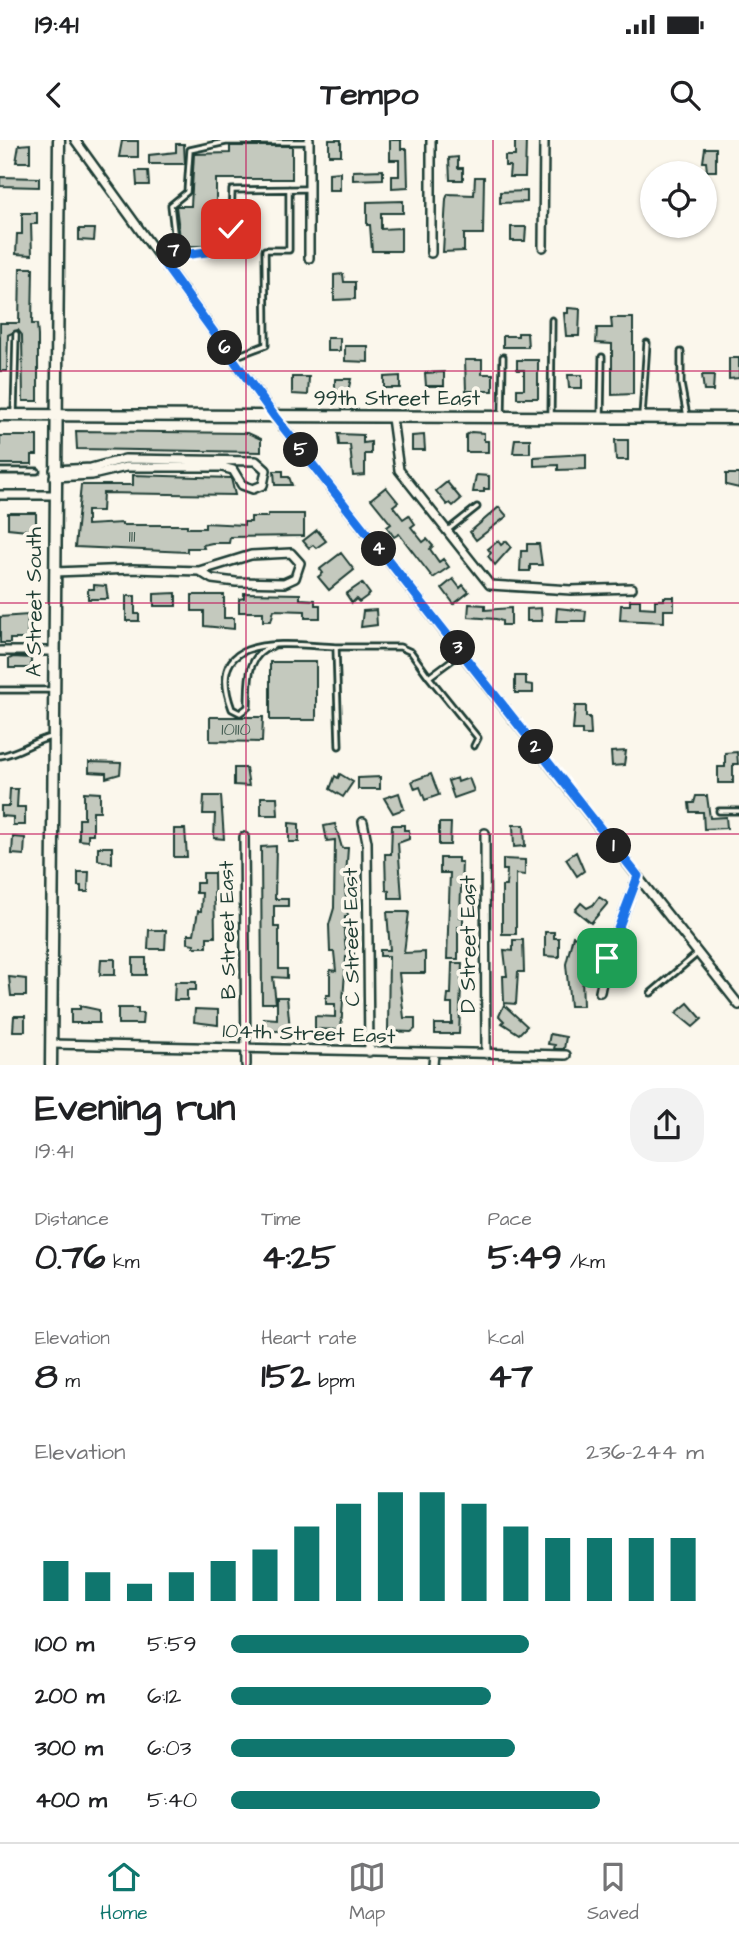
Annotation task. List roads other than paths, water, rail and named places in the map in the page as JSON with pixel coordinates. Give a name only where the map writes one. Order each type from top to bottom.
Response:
[{"type":"street","name":"A Street South","points":[[51,1065],[54,473],[59,140]]},
{"type":"street","points":[[75,140],[275,417],[739,1006]]},
{"type":"street","points":[[431,140],[431,253]]},
{"type":"street","points":[[543,247],[544,140]]},
{"type":"street","points":[[309,141],[310,258]]},
{"type":"street","name":"99th Street East","points":[[0,415],[739,418]]},
{"type":"street","points":[[392,418],[398,470],[494,588],[632,588]]},
{"type":"street","points":[[125,459],[256,461],[264,467],[267,474],[263,485],[253,489],[242,485],[233,470],[222,467],[126,467],[92,475],[54,473],[91,468],[125,459]]},
{"type":"street","points":[[0,495],[54,495]]},
{"type":"street","points":[[55,572],[133,569],[199,571],[259,554],[291,553],[300,563],[295,578],[284,583],[223,581],[199,571]]},
{"type":"street","points":[[0,651],[53,651]]},
{"type":"street","name":"C Street East","points":[[363,822],[367,842],[369,1052]]},
{"type":"street","name":"D Street East","points":[[485,833],[486,1054]]},
{"type":"street","name":"B Street East","points":[[244,837],[246,1065]]},
{"type":"street","points":[[600,992],[607,958],[638,876]]},
{"type":"street","name":"104th Street East","points":[[51,1044],[566,1055]]},
{"type":"street","points":[[433,1065],[434,1054]]},
{"type":"lane","points":[[309,141],[226,142],[190,150],[187,192],[171,205],[176,250],[183,255],[230,249],[232,190],[309,189]]},
{"type":"lane","points":[[232,358],[266,345],[265,250],[289,250],[289,189]]},
{"type":"lane","points":[[160,258],[176,250]]},
{"type":"lane","points":[[551,418],[552,320]]},
{"type":"lane","points":[[14,415],[16,334]]},
{"type":"lane","points":[[642,418],[647,342]]},
{"type":"lane","points":[[681,352],[681,384],[687,418]]},
{"type":"lane","points":[[502,418],[503,357]]},
{"type":"lane","points":[[601,418],[602,357]]},
{"type":"lane","points":[[0,471],[37,471]]},
{"type":"lane","points":[[446,531],[477,507]]},
{"type":"lane","points":[[273,646],[260,650],[251,663],[248,707],[240,713],[232,709],[227,680],[229,664],[238,652],[250,646],[273,646],[336,647],[400,647],[411,652],[478,738],[474,746]]},
{"type":"lane","points":[[336,647],[339,746]]},
{"type":"lane","points":[[429,677],[461,653]]},
{"type":"lane","points":[[0,690],[53,690]]},
{"type":"lane","points":[[0,755],[13,754],[38,740],[53,736]]},
{"type":"lane","points":[[719,811],[739,811]]},
{"type":"lane","points":[[651,993],[698,953]]}]
